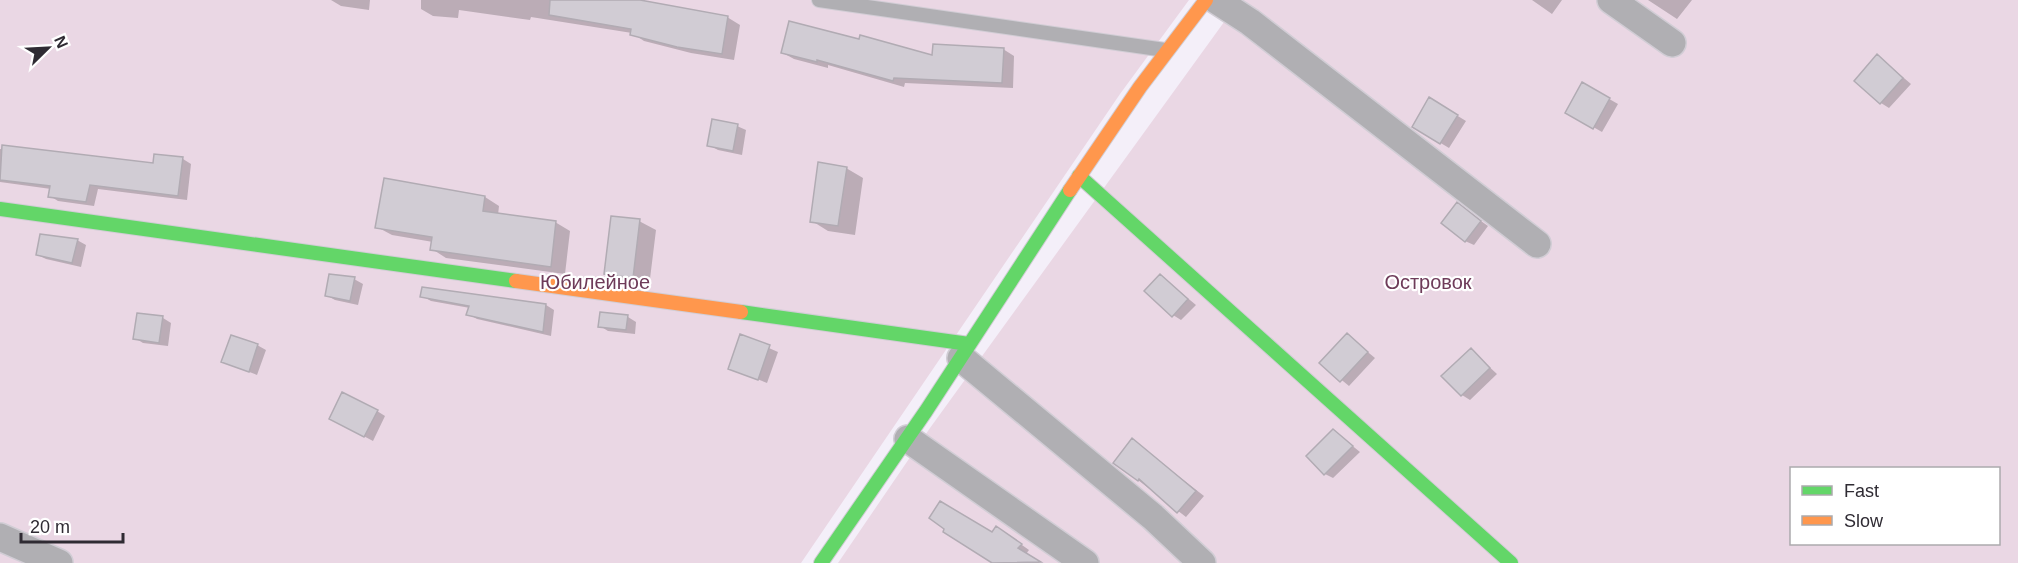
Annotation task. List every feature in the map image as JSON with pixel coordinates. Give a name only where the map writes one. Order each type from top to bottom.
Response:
[{"type":"street","points":[[821,563],[908,439],[1079,176],[1166,50],[1206,0]]},
{"type":"street","points":[[1216,0],[1259,29],[1538,244]]},
{"type":"street","points":[[1611,0],[1672,43]]},
{"type":"street","points":[[1079,176],[1511,563]]},
{"type":"street","points":[[0,209],[965,351],[1202,563]]},
{"type":"street","points":[[908,439],[1085,563]]},
{"type":"street","points":[[0,537],[59,563]]},
{"type":"lane","points":[[819,0],[1166,50]]},
{"type":"green space","name":"Юбилейное","points":[[0,0],[1189,0],[1120,94],[801,563],[0,563]]},
{"type":"green space","name":"Островок","points":[[1240,0],[2018,0],[2018,563],[838,563],[930,428]]},
{"type":"building","points":[[550,0],[640,0],[728,16],[722,54],[677,47],[630,35],[631,29],[549,15]]},
{"type":"building","points":[[789,21],[859,39],[860,35],[932,55],[933,44],[1004,48],[1002,83],[894,78],[893,81],[817,60],[817,62],[781,53]]},
{"type":"building","points":[[1877,54],[1903,78],[1880,104],[1854,81]]},
{"type":"building","points":[[1582,82],[1610,98],[1593,129],[1565,113]]},
{"type":"building","points":[[1429,97],[1458,115],[1440,144],[1412,127]]},
{"type":"building","points":[[712,119],[738,124],[733,151],[707,146]]},
{"type":"building","points":[[2,145],[153,163],[154,154],[183,157],[178,196],[90,185],[86,202],[48,197],[50,186],[0,180]]},
{"type":"building","points":[[818,162],[847,167],[838,226],[810,222]]},
{"type":"building","points":[[384,178],[485,196],[483,211],[556,221],[551,267],[430,250],[432,237],[375,228]]},
{"type":"building","points":[[1457,202],[1481,221],[1465,242],[1441,223]]},
{"type":"building","points":[[611,216],[640,219],[633,278],[604,274]]},
{"type":"building","points":[[40,234],[78,239],[72,263],[36,255]]},
{"type":"building","points":[[329,274],[355,277],[350,301],[325,296]]},
{"type":"building","points":[[1160,274],[1188,299],[1172,317],[1144,291]]},
{"type":"building","points":[[422,287],[546,304],[543,332],[466,315],[469,306],[420,297]]},
{"type":"building","points":[[600,312],[628,315],[626,330],[598,327]]},
{"type":"building","points":[[137,313],[163,316],[159,343],[133,339]]},
{"type":"building","points":[[1347,333],[1368,352],[1340,382],[1319,363]]},
{"type":"building","points":[[740,334],[770,345],[758,380],[728,369]]},
{"type":"building","points":[[231,335],[258,344],[249,372],[221,362]]},
{"type":"building","points":[[1471,348],[1490,368],[1461,396],[1441,376]]},
{"type":"building","points":[[342,392],[378,410],[364,437],[329,419]]},
{"type":"building","points":[[1333,429],[1353,446],[1324,475],[1306,456]]},
{"type":"building","points":[[1132,438],[1196,491],[1177,513],[1139,479],[1138,481],[1113,463]]},
{"type":"building","points":[[940,501],[992,532],[996,526],[1022,544],[1018,548],[1041,562],[992,563],[943,532],[944,529],[929,518]]},
{"type":"traffic: fast","points":[[1079,176],[1511,563]]},
{"type":"traffic: fast","points":[[821,563],[926,411],[1070,190]]},
{"type":"traffic: fast","points":[[0,209],[516,281]]},
{"type":"traffic: fast","points":[[741,312],[969,344]]},
{"type":"traffic: slow","points":[[1070,190],[1140,87],[1206,0]]},
{"type":"traffic: slow","points":[[516,281],[741,312]]}]
